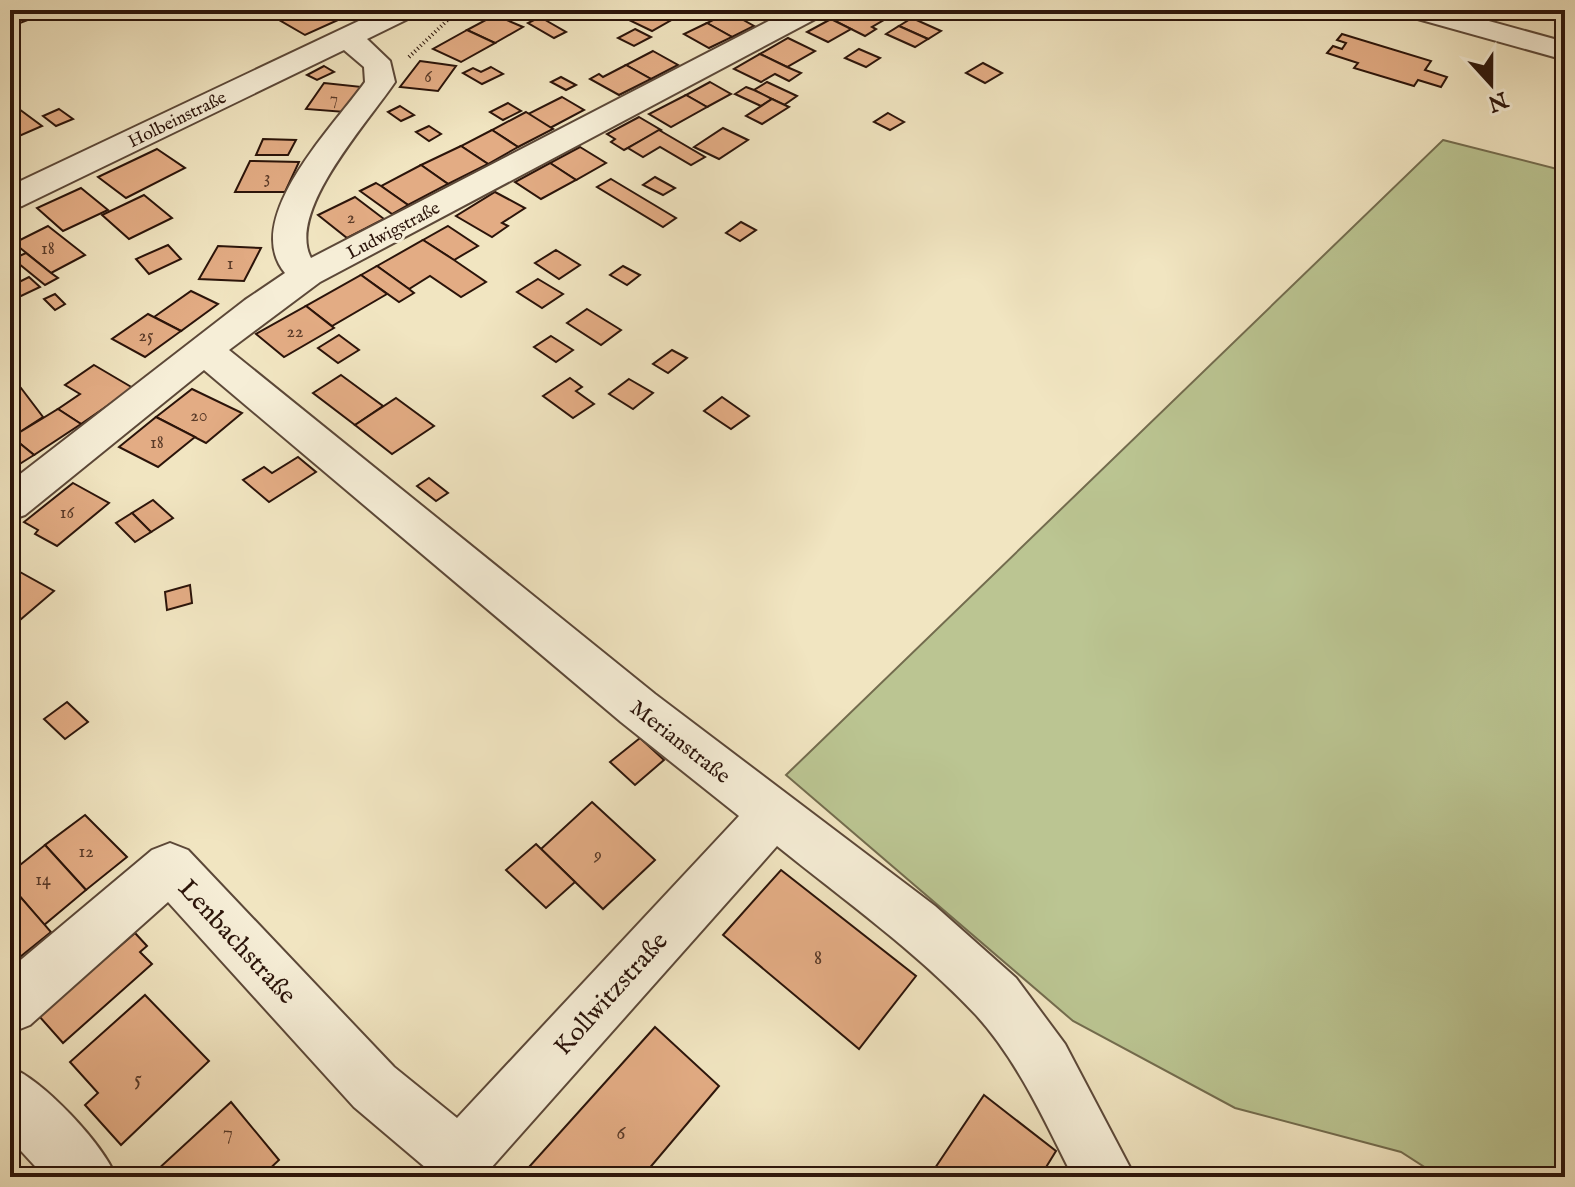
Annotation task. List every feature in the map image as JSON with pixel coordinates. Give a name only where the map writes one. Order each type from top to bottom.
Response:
[{"type":"street","name":"Holbeinstraße","points":[[10,199],[404,10]]},
{"type":"street","name":"Ludwigstraße","points":[[10,504],[204,350],[308,274],[811,10]]},
{"type":"street","points":[[1417,10],[1565,51]]},
{"type":"street","points":[[308,274],[292,260],[287,243],[288,229],[316,172],[372,95],[381,75],[378,64],[366,51],[345,38]]},
{"type":"street","name":"Merianstraße","points":[[204,350],[638,708],[916,924],[997,997],[1045,1064],[1105,1177]]},
{"type":"street","name":"Kollwitzstraße","points":[[456,1168],[773,814]]},
{"type":"street","name":"Lenbachstraße","points":[[10,1005],[170,867],[374,1087],[456,1168]]},
{"type":"street","points":[[10,1096],[86,1177]]},
{"type":"path","points":[[381,75],[413,55],[458,10]]},
{"type":"green space","points":[[1443,140],[1565,171],[1565,1177],[1440,1177],[1401,1152],[1235,1108],[1073,1021],[786,775]]},
{"type":"building","points":[[10,10],[42,10],[46,13],[15,25],[10,22]]},
{"type":"building","points":[[305,10],[341,10],[349,15],[305,35],[281,21]]},
{"type":"building","points":[[651,10],[689,10],[652,31],[631,21]]},
{"type":"building","points":[[847,10],[875,10],[889,17],[872,27],[876,29],[865,36],[831,19]]},
{"type":"building","points":[[729,12],[754,26],[732,37],[707,23]]},
{"type":"building","points":[[495,15],[523,27],[495,43],[467,30]]},
{"type":"building","points":[[540,17],[566,32],[554,38],[528,23]]},
{"type":"building","points":[[912,18],[941,31],[928,39],[899,26]]},
{"type":"building","points":[[831,19],[851,29],[828,42],[807,32]]},
{"type":"building","points":[[707,23],[732,37],[709,48],[684,34]]},
{"type":"building","points":[[899,26],[928,39],[915,47],[886,34]]},
{"type":"building","points":[[635,29],[651,37],[634,46],[618,38]]},
{"type":"building","points":[[467,30],[495,43],[461,62],[433,49]]},
{"type":"building","points":[[1342,34],[1431,61],[1425,70],[1447,77],[1441,87],[1418,80],[1414,86],[1354,68],[1358,63],[1327,53],[1333,46],[1342,49],[1346,43],[1337,40]]},
{"type":"building","points":[[788,38],[815,51],[787,67],[760,54]]},
{"type":"building","points":[[859,49],[880,58],[866,67],[845,58]]},
{"type":"building","points":[[653,51],[678,65],[651,79],[626,65]]},
{"type":"building","points":[[760,54],[801,73],[789,81],[775,74],[761,82],[734,69]]},
{"type":"building","points":[[420,61],[456,66],[438,91],[400,87]]},
{"type":"building","points":[[983,63],[1002,73],[985,83],[966,73]]},
{"type":"building","points":[[626,65],[651,79],[619,95],[590,79],[599,74],[603,77]]},
{"type":"building","points":[[324,66],[334,72],[317,80],[307,75]]},
{"type":"building","points":[[491,67],[503,74],[482,84],[463,73],[473,68],[481,72]]},
{"type":"building","points":[[561,77],[576,85],[566,90],[551,82]]},
{"type":"building","points":[[710,82],[731,94],[707,107],[686,95]]},
{"type":"building","points":[[767,82],[797,96],[784,105],[754,90]]},
{"type":"building","points":[[324,83],[362,87],[345,112],[306,109]]},
{"type":"building","points":[[746,87],[772,99],[761,106],[735,94]]},
{"type":"building","points":[[686,95],[707,107],[671,127],[649,114]]},
{"type":"building","points":[[562,97],[584,110],[550,128],[528,114]]},
{"type":"building","points":[[772,99],[789,107],[762,124],[746,116]]},
{"type":"building","points":[[508,103],[521,111],[503,120],[490,112]]},
{"type":"building","points":[[400,106],[414,115],[401,121],[388,112]]},
{"type":"building","points":[[19,109],[42,126],[10,140],[10,113]]},
{"type":"building","points":[[59,109],[73,119],[56,126],[43,116]]},
{"type":"building","points":[[526,112],[553,129],[518,147],[492,130]]},
{"type":"building","points":[[888,113],[904,122],[890,130],[874,122]]},
{"type":"building","points":[[639,117],[661,130],[624,150],[611,142],[615,139],[607,134]]},
{"type":"building","points":[[429,126],[441,134],[429,141],[416,132]]},
{"type":"building","points":[[723,128],[748,140],[719,159],[694,147]]},
{"type":"building","points":[[492,130],[518,147],[488,164],[461,146]]},
{"type":"building","points":[[659,130],[705,157],[691,165],[660,147],[643,157],[628,148]]},
{"type":"building","points":[[263,139],[296,140],[288,155],[256,155]]},
{"type":"building","points":[[461,146],[488,164],[448,184],[421,165]]},
{"type":"building","points":[[580,147],[606,163],[576,180],[550,163]]},
{"type":"building","points":[[157,149],[185,168],[126,198],[98,177]]},
{"type":"building","points":[[250,161],[299,162],[285,192],[235,192]]},
{"type":"building","points":[[550,163],[576,180],[541,199],[515,182]]},
{"type":"building","points":[[421,165],[448,184],[408,205],[381,186]]},
{"type":"building","points":[[655,177],[675,188],[663,195],[643,185]]},
{"type":"building","points":[[611,179],[676,218],[663,227],[597,187]]},
{"type":"building","points":[[376,183],[408,205],[392,214],[360,191]]},
{"type":"building","points":[[81,188],[108,210],[63,231],[37,208]]},
{"type":"building","points":[[495,192],[525,208],[502,223],[508,226],[492,237],[456,216]]},
{"type":"building","points":[[144,195],[172,218],[129,239],[102,215]]},
{"type":"building","points":[[355,197],[384,219],[347,238],[318,215]]},
{"type":"building","points":[[741,222],[756,230],[740,241],[726,233]]},
{"type":"building","points":[[48,226],[85,255],[51,273],[14,243]]},
{"type":"building","points":[[448,226],[478,246],[454,260],[423,240]]},
{"type":"building","points":[[423,240],[486,282],[461,297],[430,276],[409,289],[377,266]]},
{"type":"building","points":[[168,245],[181,259],[149,274],[136,259]]},
{"type":"building","points":[[218,246],[261,248],[244,281],[199,279]]},
{"type":"building","points":[[556,250],[580,265],[559,279],[535,263]]},
{"type":"building","points":[[26,253],[58,278],[45,285],[13,259]]},
{"type":"building","points":[[377,266],[414,293],[399,302],[361,275]]},
{"type":"building","points":[[623,266],[640,275],[627,285],[610,275]]},
{"type":"building","points":[[361,275],[387,294],[332,326],[306,306]]},
{"type":"building","points":[[29,277],[40,287],[21,296],[11,286]]},
{"type":"building","points":[[538,279],[563,294],[542,308],[517,292]]},
{"type":"building","points":[[191,291],[218,304],[181,331],[154,317]]},
{"type":"building","points":[[55,294],[65,304],[55,310],[44,299]]},
{"type":"building","points":[[306,306],[334,328],[284,357],[256,334]]},
{"type":"building","points":[[587,309],[621,330],[601,345],[567,323]]},
{"type":"building","points":[[148,314],[181,331],[145,357],[112,339]]},
{"type":"building","points":[[339,335],[359,350],[338,363],[318,348]]},
{"type":"building","points":[[551,336],[573,350],[556,362],[534,347]]},
{"type":"building","points":[[672,350],[687,358],[668,373],[653,364]]},
{"type":"building","points":[[94,365],[133,388],[81,424],[58,409],[80,394],[65,385]]},
{"type":"building","points":[[341,375],[383,406],[355,425],[313,393]]},
{"type":"building","points":[[570,378],[582,387],[576,391],[594,404],[573,418],[543,396]]},
{"type":"building","points":[[629,379],[653,393],[633,409],[609,394]]},
{"type":"building","points":[[21,388],[43,417],[12,437],[10,393]]},
{"type":"building","points":[[192,389],[242,413],[206,443],[156,417]]},
{"type":"building","points":[[722,397],[749,416],[731,429],[704,411]]},
{"type":"building","points":[[396,398],[434,426],[392,454],[355,425]]},
{"type":"building","points":[[58,409],[81,424],[34,455],[12,437]]},
{"type":"building","points":[[156,417],[195,437],[158,467],[119,447]]},
{"type":"building","points":[[10,438],[34,455],[10,470]]},
{"type":"building","points":[[298,457],[316,472],[269,502],[243,480],[264,467],[272,473]]},
{"type":"building","points":[[429,478],[448,493],[436,501],[417,486]]},
{"type":"building","points":[[73,483],[109,503],[57,546],[35,534],[38,530],[24,522]]},
{"type":"building","points":[[153,500],[173,518],[151,532],[132,513]]},
{"type":"building","points":[[132,513],[151,532],[135,542],[116,523]]},
{"type":"building","points":[[11,567],[54,591],[20,620],[10,614]]},
{"type":"building","points":[[190,585],[192,603],[167,610],[165,592]]},
{"type":"building","points":[[67,702],[88,722],[65,739],[44,719]]},
{"type":"building","points":[[640,738],[664,760],[635,785],[610,762]]},
{"type":"building","points":[[592,802],[655,860],[603,909],[541,849]]},
{"type":"building","points":[[85,815],[127,857],[86,890],[45,845]]},
{"type":"building","points":[[536,844],[575,882],[546,908],[506,870]]},
{"type":"building","points":[[45,845],[86,890],[44,925],[10,885],[10,873]]},
{"type":"building","points":[[781,870],[916,976],[859,1049],[723,935]]},
{"type":"building","points":[[10,885],[51,932],[10,965]]},
{"type":"building","points":[[135,933],[147,946],[140,952],[152,964],[63,1043],[39,1016]]},
{"type":"building","points":[[145,995],[209,1061],[121,1145],[85,1105],[98,1093],[70,1062]]},
{"type":"building","points":[[655,1027],[719,1086],[642,1177],[520,1177]]},
{"type":"building","points":[[984,1095],[1056,1151],[1040,1177],[929,1177]]},
{"type":"building","points":[[231,1102],[279,1160],[261,1177],[161,1177],[156,1171]]}]
